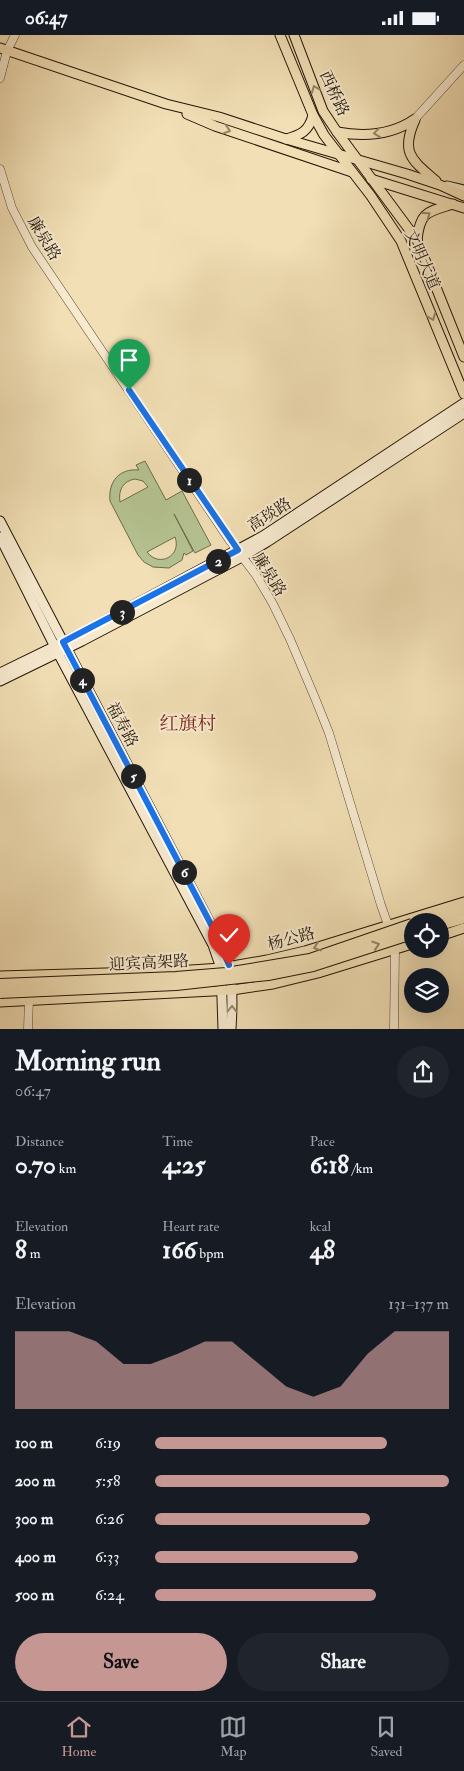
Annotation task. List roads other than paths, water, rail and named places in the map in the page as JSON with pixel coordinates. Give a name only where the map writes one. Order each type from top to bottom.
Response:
[{"type":"highway","points":[[448,913],[464,908]]},
{"type":"highway","points":[[449,922],[464,918]]},
{"type":"highway","name":"迎宾高架路","points":[[0,984],[176,977],[226,973],[310,959],[404,927]]},
{"type":"highway","name":"迎宾高架路","points":[[0,993],[176,985],[268,975],[313,966],[404,937]]},
{"type":"main road","name":"西桥路","points":[[280,35],[313,115],[324,135],[353,172]]},
{"type":"main road","name":"西桥路","points":[[294,35],[323,111],[372,179]]},
{"type":"main road","points":[[4,50],[166,104],[219,117],[286,139],[407,174],[440,185],[464,196]]},
{"type":"main road","points":[[166,104],[215,126],[464,208]]},
{"type":"main road","points":[[286,139],[303,133],[311,123],[313,115]]},
{"type":"main road","points":[[337,132],[361,135],[376,134],[395,130],[415,119]]},
{"type":"main road","points":[[415,119],[408,138],[412,161],[440,185],[464,190]]},
{"type":"main road","name":"文明大道","points":[[353,172],[401,241],[464,394]]},
{"type":"main road","name":"文明大道","points":[[372,179],[417,240],[464,357]]},
{"type":"main road","points":[[454,204],[464,213]]},
{"type":"main road","points":[[417,240],[419,225],[426,214],[454,204]]},
{"type":"main road","name":"高琰路","points":[[240,553],[464,403]]},
{"type":"main road","name":"高琰路","points":[[0,681],[240,553],[267,542],[464,413]]},
{"type":"main road","name":"福寿路","points":[[0,521],[61,647]]},
{"type":"main road","name":"福寿路","points":[[0,537],[211,923],[232,990],[231,1029]]},
{"type":"main road","name":"高琰路","points":[[0,673],[61,647]]},
{"type":"main road","name":"杨公路","points":[[0,976],[176,971],[267,960],[305,951],[464,901]]},
{"type":"main road","points":[[449,932],[464,928]]},
{"type":"main road","points":[[0,1002],[28,999],[232,990],[273,984],[309,975],[404,946]]},
{"type":"main road","name":"福寿路","points":[[223,1029],[222,990],[225,966]]},
{"type":"street","points":[[0,79],[4,50],[15,35]]},
{"type":"street","points":[[415,119],[464,65]]},
{"type":"street","name":"廉泉路","points":[[0,169],[12,208],[32,247],[256,575],[290,639],[329,733],[388,925]]},
{"type":"street","points":[[394,1029],[395,949]]},
{"type":"street","points":[[28,999],[28,1029]]},
{"type":"district","name":"红旗村","points":[[188,723]]}]
